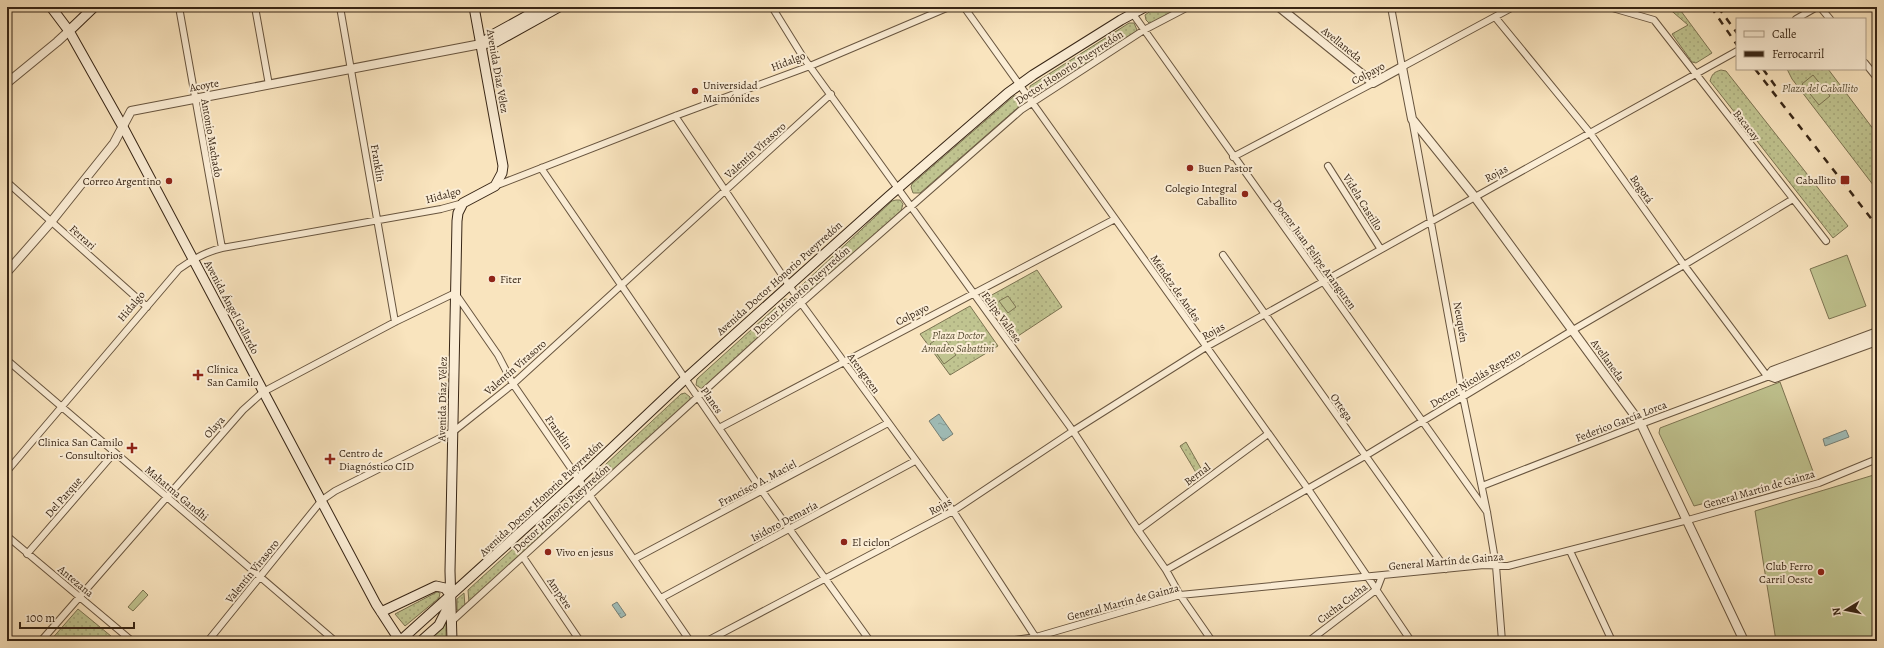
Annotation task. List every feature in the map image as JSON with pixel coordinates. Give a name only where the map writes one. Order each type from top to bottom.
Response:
[{"type":"main road","name":"Avenida Ángel Gallardo","points":[[51,7],[69,31],[123,127],[381,612],[400,641]]},
{"type":"main road","points":[[69,31],[94,7]]},
{"type":"main road","name":"Avenida Díaz Vélez","points":[[474,7],[503,166],[502,173],[495,186]]},
{"type":"main road","points":[[481,44],[494,34],[544,7]]},
{"type":"main road","points":[[481,44],[496,42],[558,7]]},
{"type":"main road","name":"Avenida Doctor Honorio Pueyrredón","points":[[400,641],[579,479],[685,379],[899,188],[1019,84],[1130,10],[1145,7]]},
{"type":"main road","name":"Hidalgo","points":[[463,203],[495,186]]},
{"type":"main road","name":"Avenida Díaz Vélez","points":[[452,641],[450,572],[454,431],[455,293],[457,221],[458,213],[463,203]]},
{"type":"main road","points":[[381,612],[436,586],[445,588],[451,596]]},
{"type":"main road","name":"Avenida Doctor Honorio Pueyrredón","points":[[421,641],[438,625],[446,613],[451,596]]},
{"type":"street","name":"Antonio Machado","points":[[179,7],[222,248]]},
{"type":"street","points":[[255,7],[269,85]]},
{"type":"street","name":"Franklin","points":[[340,7],[395,322]]},
{"type":"street","name":"Felipe Vallese","points":[[772,7],[810,66],[1073,431],[1166,570],[1180,595],[1212,641]]},
{"type":"street","name":"Hidalgo","points":[[495,186],[505,184],[541,168],[675,116],[810,66],[949,7]]},
{"type":"street","name":"Méndez de Andes","points":[[964,7],[1308,489],[1411,641]]},
{"type":"street","name":"Doctor Honorio Pueyrredón","points":[[452,621],[522,556],[591,496],[801,303],[1031,102],[1144,30],[1188,7]]},
{"type":"street","name":"Avellaneda","points":[[1279,7],[1373,83]]},
{"type":"street","name":"Neuquén","points":[[1390,7],[1463,397],[1487,512],[1496,566],[1502,641]]},
{"type":"street","name":"Colpayo","points":[[1233,157],[1513,7]]},
{"type":"street","name":"Bacacay","points":[[1609,7],[1654,20],[1694,74],[1826,242]]},
{"type":"street","points":[[1798,18],[1819,7],[1829,18]]},
{"type":"street","name":"Doctor Juan Felipe Aranguren","points":[[1130,10],[1233,157],[1424,421],[1487,512]]},
{"type":"street","name":"Bogotá","points":[[1495,17],[1590,133],[1684,266],[1767,376]]},
{"type":"street","points":[[7,83],[69,31]]},
{"type":"street","name":"Acoyte","points":[[7,272],[51,222],[114,143],[129,113],[136,109],[351,70],[481,44]]},
{"type":"street","name":"Rojas","points":[[707,641],[952,511],[1073,431],[1206,347],[1322,280],[1736,52]]},
{"type":"street","points":[[1866,64],[1877,78]]},
{"type":"street","name":"Valentín Virasoro","points":[[208,641],[322,500],[335,491],[454,431],[513,384],[831,94]]},
{"type":"street","name":"Arengreen","points":[[675,116],[801,303],[952,511],[1037,639]]},
{"type":"street","name":"Avellaneda","points":[[1412,119],[1474,196],[1641,424],[1688,520],[1723,599],[1744,641]]},
{"type":"street","name":"Videla Castillo","points":[[1328,166],[1380,248]]},
{"type":"street","name":"Planes","points":[[541,168],[762,491],[870,641]]},
{"type":"street","name":"Ferrari","points":[[7,182],[147,307]]},
{"type":"street","name":"Doctor Nicolás Repetto","points":[[1166,570],[1365,456],[1573,330],[1684,266],[1793,199]]},
{"type":"street","name":"Hidalgo","points":[[7,471],[179,269],[193,259],[206,252],[222,248],[378,221],[463,203]]},
{"type":"street","name":"Colpayo","points":[[719,428],[974,295],[1115,219]]},
{"type":"street","name":"Ortega","points":[[1223,255],[1446,569]]},
{"type":"street","name":"Franklin","points":[[455,293],[498,355],[513,384],[690,641]]},
{"type":"street","name":"Olaya","points":[[41,641],[243,410],[263,392],[395,322],[455,293]]},
{"type":"street","name":"Federico García Lorca","points":[[1767,376],[1772,370],[1877,331]]},
{"type":"street","name":"Federico García Lorca","points":[[1482,486],[1767,376],[1877,336]]},
{"type":"street","name":"Federico García Lorca","points":[[1767,376],[1775,379],[1877,342]]},
{"type":"street","name":"Mahatma Gandhi","points":[[7,360],[166,497],[260,575],[335,641]]},
{"type":"street","name":"Francisco A. Maciel","points":[[634,559],[888,423]]},
{"type":"street","name":"Bernal","points":[[1138,530],[1268,434]]},
{"type":"street","name":"Del Parque","points":[[27,554],[114,452]]},
{"type":"street","name":"General Martín de Gainza","points":[[1008,641],[1037,639],[1180,595],[1368,578],[1484,565],[1508,566],[1688,520],[1819,483],[1877,459]]},
{"type":"street","name":"Isidoro Demaría","points":[[661,598],[915,461]]},
{"type":"street","name":"Antezana","points":[[7,536],[132,641]]},
{"type":"street","points":[[1570,551],[1612,641]]},
{"type":"street","name":"Ampère","points":[[522,556],[580,641]]},
{"type":"street","name":"Cucha Cucha","points":[[1309,641],[1376,589],[1382,576]]},
{"type":"green space","points":[[1156,7],[1183,7],[1153,23],[1149,23],[1146,20],[1145,15]]},
{"type":"green space","points":[[1667,7],[1678,7],[1712,53],[1696,63],[1692,62],[1672,34],[1688,25]]},
{"type":"green space","points":[[1129,23],[1134,23],[1137,30],[1135,33],[1035,95],[1030,91],[1030,86]]},
{"type":"green space","points":[[1721,70],[1726,71],[1848,226],[1833,238],[1710,81],[1714,74]]},
{"type":"green space","name":"Plaza del Caballito","points":[[1788,70],[1829,70],[1877,134],[1877,190],[1792,79]]},
{"type":"green space","points":[[1813,75],[1830,96],[1819,105],[1802,84]]},
{"type":"green space","points":[[1014,96],[1018,96],[1022,104],[920,193],[913,193],[911,187],[912,184]]},
{"type":"green space","points":[[900,200],[903,204],[901,211],[810,292],[803,291],[802,285],[892,201]]},
{"type":"green space","points":[[1847,255],[1866,306],[1829,319],[1810,269]]},
{"type":"green space","name":"Plaza Doctor Amadeo Sabattini","points":[[1037,270],[1062,307],[1018,336],[990,296]]},
{"type":"green space","points":[[1008,296],[1016,307],[1008,313],[999,301]]},
{"type":"green space","points":[[785,299],[793,300],[793,307],[702,389],[696,385],[697,379]]},
{"type":"green space","name":"Plaza Doctor Amadeo Sabattini","points":[[970,306],[998,346],[950,375],[920,334]]},
{"type":"green space","points":[[942,335],[956,355],[944,364],[930,344]]},
{"type":"green space","points":[[1780,382],[1814,474],[1694,506],[1659,433],[1660,428]]},
{"type":"green space","points":[[685,393],[690,397],[690,401],[597,486],[591,484],[590,479],[681,394]]},
{"type":"green space","points":[[1186,442],[1203,472],[1198,476],[1180,446]]},
{"type":"green space","name":"Club Ferro Carril Oeste","points":[[1877,474],[1877,641],[1776,641],[1755,511]]},
{"type":"green space","points":[[574,493],[581,493],[582,499],[469,603],[468,590]]},
{"type":"green space","points":[[143,590],[148,595],[133,611],[128,607]]},
{"type":"green space","points":[[437,592],[440,593],[439,598],[405,626],[395,614]]},
{"type":"green space","points":[[464,593],[465,607],[459,611],[457,610],[457,599]]},
{"type":"green space","points":[[78,609],[117,641],[50,641]]},
{"type":"green space","points":[[446,623],[446,641],[427,641]]},
{"type":"water","points":[[939,414],[953,434],[943,441],[929,421]]},
{"type":"water","points":[[1846,430],[1849,437],[1825,446],[1823,439]]},
{"type":"water","points":[[617,602],[626,615],[621,618],[612,605]]},
{"type":"railway","points":[[1711,7],[1736,44]]},
{"type":"railway","points":[[1718,7],[1736,32]]},
{"type":"railway","points":[[1756,70],[1877,226]]},
{"type":"railway","points":[[1764,70],[1776,87]]},
{"type":"place","name":"Universidad Maimónides","points":[[695,91]]},
{"type":"place","name":"Buen Pastor","points":[[1190,168]]},
{"type":"place","name":"Caballito","points":[[1845,180]]},
{"type":"place","name":"Correo Argentino","points":[[169,181]]},
{"type":"place","name":"Colegio Integral Caballito","points":[[1245,194]]},
{"type":"place","name":"Fiter","points":[[492,279]]},
{"type":"place","name":"Clínica San Camilo","points":[[198,375]]},
{"type":"place","name":"Clinica San Camilo - Consultorios","points":[[132,448]]},
{"type":"place","name":"Centro de Diagnóstico CID","points":[[330,459]]},
{"type":"place","name":"El ciclon","points":[[844,542]]},
{"type":"place","name":"Vivo en jesus","points":[[548,552]]},
{"type":"place","name":"Club Ferro Carril Oeste","points":[[1821,572]]}]
